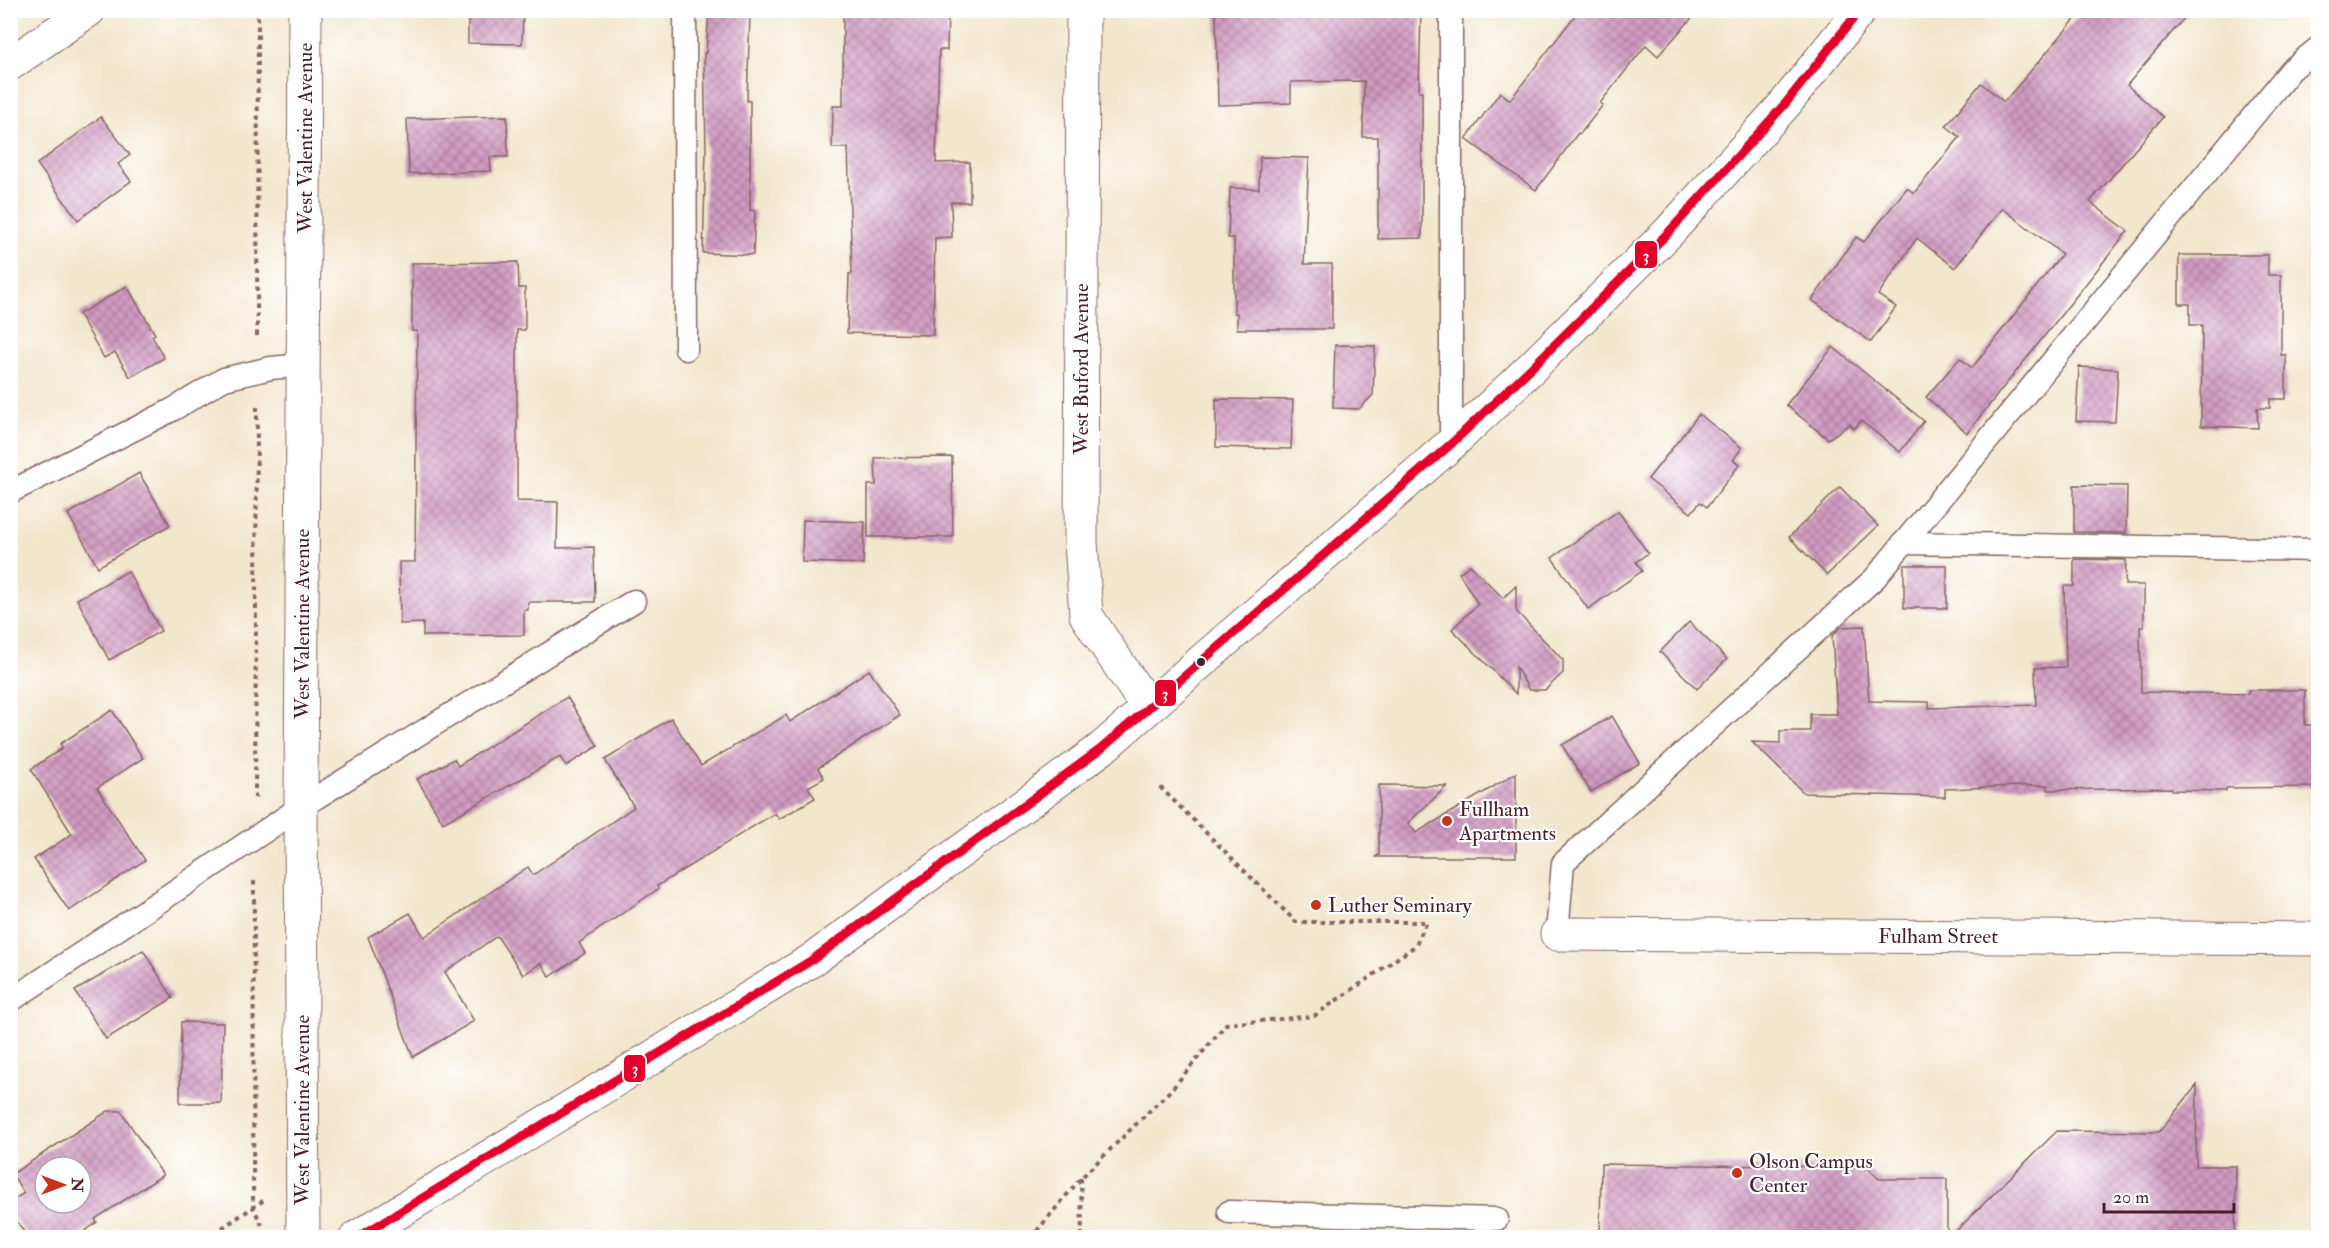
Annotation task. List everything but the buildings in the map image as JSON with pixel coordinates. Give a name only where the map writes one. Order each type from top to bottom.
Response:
[{"type":"street","points":[[10,64],[89,10]]},
{"type":"street","name":"West Valentine Avenue","points":[[303,1238],[301,807],[305,10]]},
{"type":"street","name":"West Buford Avenue","points":[[1083,10],[1081,542],[1086,615],[1148,708]]},
{"type":"street","points":[[356,1238],[812,960],[1101,749],[1451,444],[1668,233],[1785,104],[1860,10]]},
{"type":"street","name":"Fulham Street","points":[[1557,934],[2319,939]]},
{"type":"lane","points":[[685,10],[686,349]]},
{"type":"lane","points":[[1451,10],[1451,444]]},
{"type":"lane","points":[[1557,934],[1563,863],[1875,578],[2291,70],[2319,48]]},
{"type":"lane","points":[[10,492],[172,410],[224,380],[303,365]]},
{"type":"lane","points":[[1904,543],[2319,550]]},
{"type":"lane","points":[[10,1001],[301,807],[634,601]]},
{"type":"lane","points":[[1228,1212],[1497,1219]]},
{"type":"path","points":[[258,10],[253,1208],[263,1227]]},
{"type":"path","points":[[1031,1238],[1081,1178],[1172,1089],[1226,1024],[1314,1016],[1415,946],[1427,922],[1296,922],[1160,787]]},
{"type":"path","points":[[1081,1178],[1082,1238]]},
{"type":"path","points":[[207,1238],[270,1196]]},
{"type":"transit line","name":"3","points":[[357,1238],[812,960],[1101,749],[1451,444],[1530,369],[1668,233],[1785,104],[1860,10]]},
{"type":"place","name":"Fullham Apartments","points":[[1447,821]]},
{"type":"place","name":"Luther Seminary","points":[[1316,905]]},
{"type":"place","name":"Olson Campus Center","points":[[1737,1173]]}]
